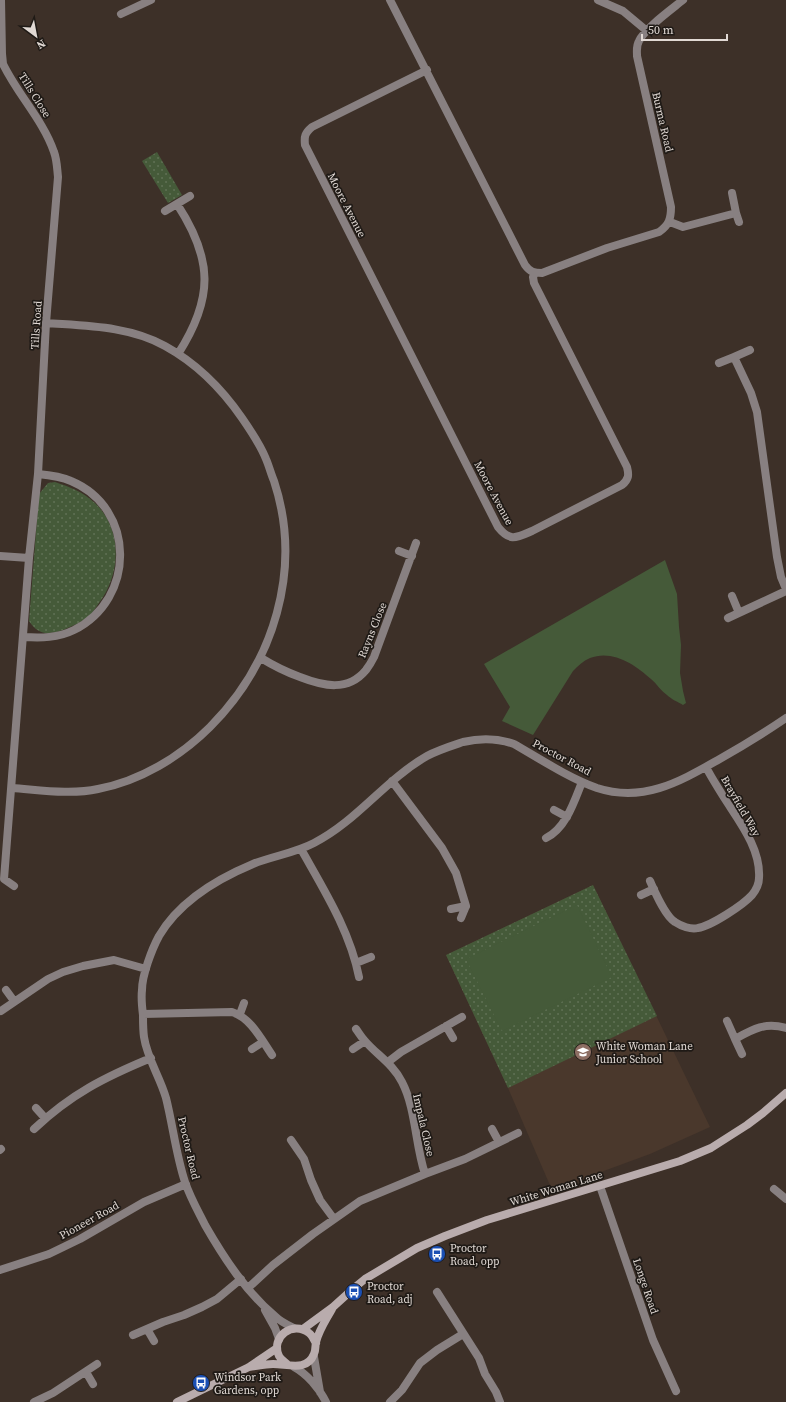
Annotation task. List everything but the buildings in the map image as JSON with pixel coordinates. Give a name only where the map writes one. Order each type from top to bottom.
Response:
[{"type":"street","name":"Tills Close","points":[[1,0],[3,64],[46,135],[57,161],[58,177]]},
{"type":"street","points":[[120,14],[151,0]]},
{"type":"street","name":"Moore Avenue","points":[[390,0],[427,70],[525,265],[534,273],[533,277],[536,287],[627,466],[629,474],[627,480],[622,485],[520,537],[512,538],[504,534],[498,527],[305,146],[304,138],[306,132],[312,127],[427,70]]},
{"type":"street","points":[[598,0],[623,11],[647,31]]},
{"type":"street","name":"Burma Road","points":[[670,222],[671,207],[636,48],[639,40],[647,31],[683,0]]},
{"type":"street","name":"Tills Road","points":[[14,886],[2,880],[12,788],[29,558],[38,474],[46,323],[58,177]]},
{"type":"street","points":[[732,192],[738,222]]},
{"type":"street","points":[[165,211],[190,196]]},
{"type":"street","points":[[177,204],[193,231],[199,247],[204,264],[205,279],[204,296],[196,320],[188,338],[178,354]]},
{"type":"street","points":[[534,273],[542,273],[607,248],[659,232],[670,222],[683,226],[736,213]]},
{"type":"street","points":[[12,788],[68,791],[97,790],[123,782],[150,770],[178,754],[194,742],[224,714],[244,687],[261,658],[279,607],[286,553],[284,524],[278,493],[266,459],[232,403],[212,382],[178,354],[164,345],[142,336],[112,329],[46,323]]},
{"type":"street","points":[[719,363],[750,350]]},
{"type":"street","points":[[728,618],[786,590],[781,577],[777,557],[757,412],[751,393],[734,356]]},
{"type":"street","points":[[24,637],[41,638],[58,636],[74,630],[88,621],[101,610],[110,595],[117,580],[120,563],[120,546],[116,529],[109,514],[99,500],[86,489],[71,481],[55,476],[38,474]]},
{"type":"street","name":"Rayns Close","points":[[261,658],[276,668],[315,683],[330,686],[342,685],[356,679],[366,670],[374,657],[416,543]]},
{"type":"street","points":[[399,551],[412,556]]},
{"type":"street","points":[[0,556],[29,558]]},
{"type":"street","points":[[732,596],[740,613]]},
{"type":"street","name":"Proctor Road","points":[[299,1328],[278,1319],[258,1300],[241,1279],[219,1249],[198,1211],[181,1169],[171,1119],[163,1090],[144,1038],[142,988],[151,952],[160,936],[177,913],[188,902],[208,887],[242,869],[301,849],[315,843],[338,829],[408,768],[428,755],[450,746],[475,739],[496,739],[514,744],[582,782],[615,792],[634,793],[650,791],[667,786],[706,767],[745,745],[786,718]]},
{"type":"street","name":"Brayfield Way","points":[[650,881],[666,913],[673,922],[697,929],[707,926],[742,904],[752,895],[757,887],[759,878],[756,857],[746,831],[706,767]]},
{"type":"street","points":[[392,781],[442,848],[456,873],[466,906],[461,918]]},
{"type":"street","points":[[546,838],[557,829],[567,817],[582,782]]},
{"type":"street","points":[[554,810],[567,817]]},
{"type":"street","points":[[301,849],[346,932],[359,977]]},
{"type":"street","points":[[641,895],[654,889]]},
{"type":"street","points":[[451,909],[466,906]]},
{"type":"street","points":[[356,963],[371,957]]},
{"type":"street","points":[[1,1011],[48,979],[63,972],[83,966],[114,960],[146,969]]},
{"type":"street","points":[[6,990],[14,1001]]},
{"type":"street","points":[[240,1014],[244,1003]]},
{"type":"street","points":[[143,1014],[232,1012],[240,1014],[247,1020],[272,1055]]},
{"type":"street","points":[[388,1062],[401,1052],[462,1017]]},
{"type":"street","points":[[727,1021],[742,1054]]},
{"type":"street","points":[[735,1038],[753,1029],[772,1024],[786,1028]]},
{"type":"street","points":[[446,1026],[453,1038]]},
{"type":"street","name":"Impala Close","points":[[356,1028],[365,1041],[388,1062],[402,1082],[408,1098],[420,1161],[425,1174]]},
{"type":"street","points":[[353,1049],[365,1041]]},
{"type":"street","points":[[252,1049],[263,1042]]},
{"type":"street","points":[[34,1129],[45,1118],[71,1098],[95,1083],[121,1070],[151,1058]]},
{"type":"street","name":"White Woman Lane","points":[[279,1339],[285,1331],[299,1328],[334,1307],[365,1280],[417,1248],[480,1223],[673,1164],[711,1148],[747,1125],[786,1093]]},
{"type":"street","points":[[36,1108],[45,1118]]},
{"type":"street","points":[[492,1130],[499,1142]]},
{"type":"street","name":"Impala Close","points":[[248,1288],[273,1265],[334,1219],[360,1202],[425,1174],[466,1159],[518,1133]]},
{"type":"street","points":[[291,1140],[304,1159],[320,1200],[334,1219]]},
{"type":"street","name":"Pioneer Road","points":[[0,1270],[49,1254],[80,1239],[144,1202],[186,1184]]},
{"type":"street","name":"Longe Road","points":[[600,1186],[653,1340],[676,1391]]},
{"type":"street","points":[[774,1189],[786,1198]]},
{"type":"street","points":[[133,1335],[202,1307],[217,1299],[241,1279]]},
{"type":"street","points":[[437,1292],[478,1358],[500,1402]]},
{"type":"street","name":"Proctor Road","points":[[258,1300],[275,1328],[279,1339]]},
{"type":"street","name":"White Woman Lane","points":[[314,1357],[316,1343],[321,1328],[334,1307]]},
{"type":"street","points":[[299,1328],[310,1334],[316,1343]]},
{"type":"street","points":[[147,1329],[154,1341]]},
{"type":"street","points":[[390,1402],[402,1390],[420,1363],[437,1350],[463,1334]]},
{"type":"street","points":[[279,1339],[277,1348],[280,1357],[305,1375],[321,1392]]},
{"type":"street","points":[[177,1402],[249,1367],[277,1348]]},
{"type":"street","points":[[249,1367],[273,1364],[302,1366],[314,1357]]},
{"type":"street","points":[[314,1357],[315,1370],[321,1392],[326,1402]]},
{"type":"street","points":[[34,1402],[53,1393],[97,1364]]},
{"type":"street","points":[[86,1372],[93,1384]]},
{"type":"shaded area","name":"White Woman Lane Junior School","points":[[593,885],[710,1127],[650,1154],[552,1190],[508,1088],[446,955]]},
{"type":"green space","points":[[157,152],[182,195],[168,203],[142,161]]},
{"type":"green space","points":[[55,482],[76,490],[86,496],[95,503],[104,514],[111,526],[114,539],[116,552],[115,566],[112,579],[106,591],[91,614],[84,620],[63,630],[53,633],[44,633],[32,626],[29,621],[39,494],[48,483]]},
{"type":"green space","points":[[665,560],[677,594],[681,645],[680,673],[686,703],[683,705],[670,698],[645,674],[631,664],[615,657],[598,656],[585,661],[573,671],[533,735],[502,721],[510,707],[484,664]]},
{"type":"green space","points":[[593,885],[657,1016],[508,1088],[446,955]]},
{"type":"green space","points":[[577,905],[612,977],[502,1031],[466,959]]},
{"type":"place","name":"White Woman Lane Junior School","points":[[583,1052]]},
{"type":"place","name":"Proctor Road, opp","points":[[437,1254]]},
{"type":"place","name":"Proctor Road, adj","points":[[354,1292]]},
{"type":"place","name":"Windsor Park Gardens, opp","points":[[201,1383]]}]
